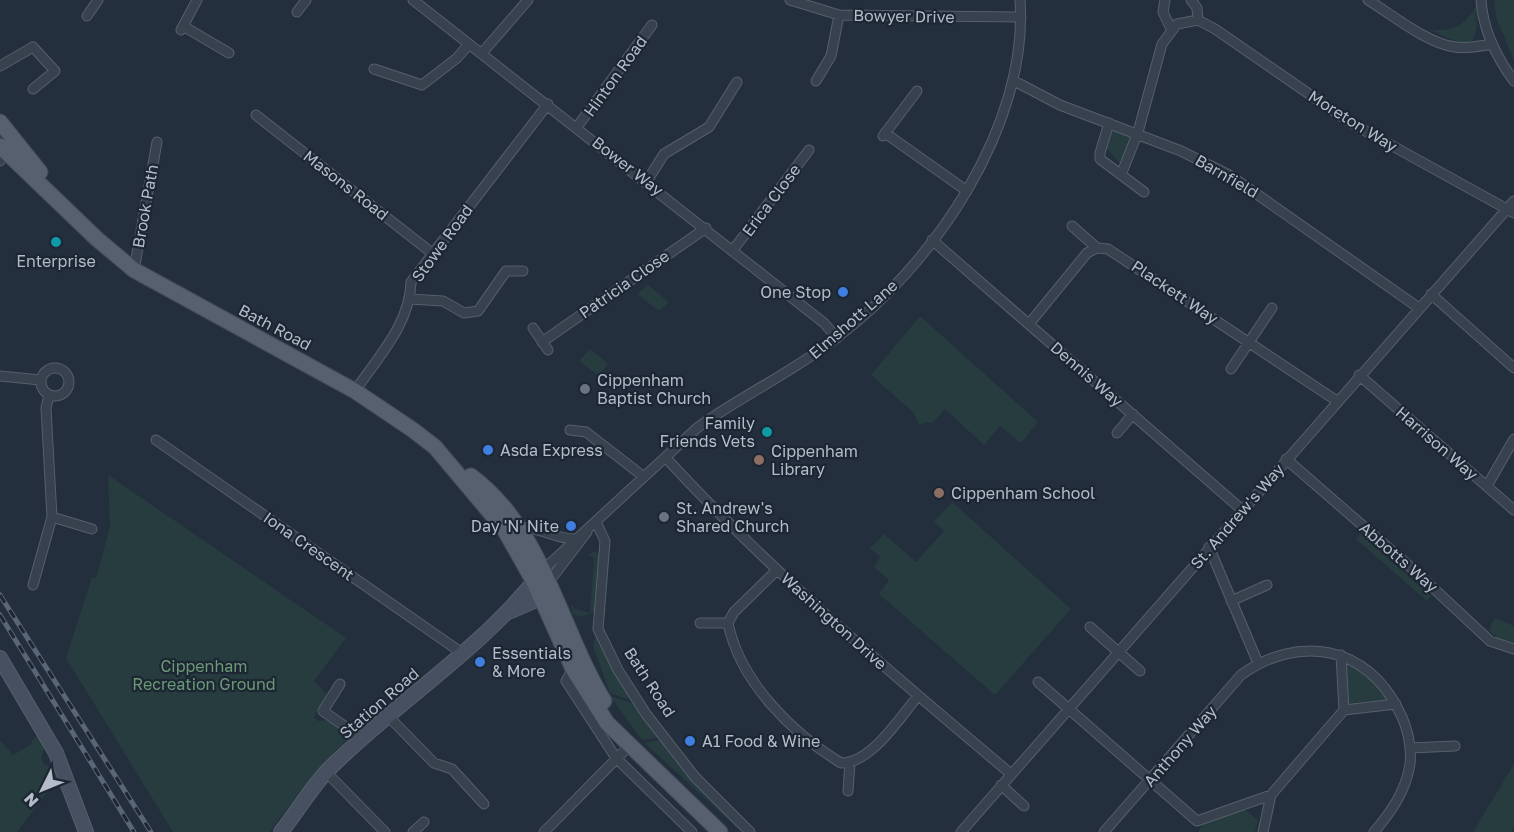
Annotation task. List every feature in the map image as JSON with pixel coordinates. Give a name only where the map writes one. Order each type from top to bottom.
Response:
[{"type":"main road","name":"Bath Road","points":[[0,122],[6,153],[134,270],[355,391],[413,430],[450,464],[542,578],[541,598],[573,669],[607,723],[720,832]]},
{"type":"main road","name":"Bath Road","points":[[450,464],[473,477],[519,527],[595,686],[627,742]]},
{"type":"street","points":[[87,16],[98,0]]},
{"type":"street","points":[[197,0],[182,28],[229,53]]},
{"type":"street","points":[[297,12],[306,0]]},
{"type":"street","name":"Bower Way","points":[[414,0],[706,228],[824,323],[837,338]]},
{"type":"street","points":[[482,53],[528,0]]},
{"type":"street","name":"Bowyer Drive","points":[[790,0],[839,15],[1021,17]]},
{"type":"street","name":"Elmshott Lane","points":[[542,578],[593,525],[697,428],[722,410],[801,364],[837,338],[895,286],[967,191],[1001,123],[1014,81],[1021,42],[1020,0]]},
{"type":"street","points":[[1165,0],[1163,12],[1165,21],[1171,29]]},
{"type":"street","points":[[1121,175],[1138,132],[1162,44],[1177,24],[1198,20],[1197,8],[1191,0]]},
{"type":"street","points":[[1368,0],[1424,35],[1453,47],[1471,48],[1492,44]]},
{"type":"street","points":[[1481,0],[1482,13],[1492,44],[1501,63],[1514,81]]},
{"type":"street","points":[[816,81],[831,56],[839,15]]},
{"type":"street","name":"Moreton Way","points":[[1198,20],[1215,29],[1351,123],[1510,211]]},
{"type":"street","name":"Hinton Road","points":[[577,127],[652,25]]},
{"type":"street","points":[[374,69],[422,85],[457,58],[469,44]]},
{"type":"street","points":[[0,66],[33,47],[55,70],[53,75],[33,89]]},
{"type":"street","points":[[646,181],[664,154],[709,127],[737,81]]},
{"type":"street","name":"Barnfield","points":[[1014,81],[1060,105],[1138,132],[1231,176],[1419,308]]},
{"type":"street","points":[[917,91],[883,135],[967,191]]},
{"type":"street","name":"Stowe Road","points":[[355,391],[404,318],[410,299],[411,282],[548,104]]},
{"type":"street","name":"Masons Road","points":[[257,118],[432,253]]},
{"type":"street","points":[[1109,123],[1100,159],[1144,192]]},
{"type":"street","points":[[0,135],[6,153]]},
{"type":"street","name":"Brook Path","points":[[134,270],[157,141]]},
{"type":"street","name":"Erica Close","points":[[733,250],[809,150]]},
{"type":"street","name":"St. Andrew's Way","points":[[961,832],[1359,375],[1431,294],[1510,211],[1514,201]]},
{"type":"street","points":[[1029,324],[1079,261],[1097,248],[1072,226]]},
{"type":"street","name":"Patricia Close","points":[[533,328],[545,346],[706,228]]},
{"type":"street","name":"Dennis Way","points":[[932,240],[1241,509]]},
{"type":"street","name":"Plackett Way","points":[[1097,248],[1108,249],[1119,254],[1337,401]]},
{"type":"street","points":[[410,299],[442,301],[464,313],[478,311],[506,271],[523,271]]},
{"type":"street","points":[[1431,294],[1514,368]]},
{"type":"street","points":[[1231,369],[1272,308]]},
{"type":"street","points":[[56,367],[66,372],[69,377],[68,388],[60,396],[49,395],[41,386],[40,380],[46,371],[56,367]]},
{"type":"street","name":"Harrison Way","points":[[1359,375],[1514,510]]},
{"type":"street","points":[[0,376],[40,380]]},
{"type":"street","points":[[33,585],[52,517],[46,408],[49,395]]},
{"type":"street","points":[[1117,433],[1133,414]]},
{"type":"street","points":[[570,430],[586,432],[644,477]]},
{"type":"street","name":"Iona Crescent","points":[[156,440],[462,653]]},
{"type":"street","points":[[1487,486],[1514,440]]},
{"type":"street","name":"Washington Drive","points":[[666,458],[777,570],[918,696],[1011,774]]},
{"type":"street","name":"Abbotts Way","points":[[1286,459],[1415,571],[1490,641],[1514,649]]},
{"type":"street","points":[[52,517],[92,529]]},
{"type":"street","name":"Elmshott Lane","points":[[542,578],[575,539],[593,525]]},
{"type":"street","name":"Bath Road","points":[[593,525],[605,541],[598,629],[608,650],[646,714],[695,777],[750,832]]},
{"type":"street","points":[[519,527],[535,527],[557,536],[575,539]]},
{"type":"street","points":[[1209,548],[1258,663]]},
{"type":"street","points":[[777,570],[734,612],[728,623],[730,637],[751,676],[773,707],[826,753],[841,762],[850,763],[869,753],[918,696]]},
{"type":"street","points":[[27,572],[37,575]]},
{"type":"street","name":"Station Road","points":[[282,832],[326,772],[387,715],[511,611],[542,578]]},
{"type":"street","points":[[1231,601],[1266,585]]},
{"type":"street","name":"Station Road","points":[[511,611],[541,598]]},
{"type":"street","points":[[700,623],[728,623]]},
{"type":"street","points":[[1090,627],[1140,671]]},
{"type":"street","name":"Anthony Way","points":[[1104,832],[1241,675],[1258,663],[1288,652],[1322,651],[1353,659],[1371,673],[1386,687],[1396,704],[1407,729],[1410,748]]},
{"type":"street","points":[[1341,656],[1344,711]]},
{"type":"street","points":[[0,658],[56,753],[86,832]]},
{"type":"street","points":[[573,669],[566,681],[616,758],[692,832]]},
{"type":"street","points":[[1038,682],[1197,820]]},
{"type":"street","points":[[340,684],[323,711],[353,732],[360,740]]},
{"type":"street","points":[[1263,832],[1271,795],[1344,711],[1396,704]]},
{"type":"street","points":[[387,715],[434,763],[452,769],[484,804]]},
{"type":"street","points":[[544,832],[616,758],[627,742]]},
{"type":"street","points":[[1374,832],[1391,813],[1405,785],[1410,763],[1410,748],[1455,746]]},
{"type":"street","points":[[848,791],[850,763]]},
{"type":"street","points":[[326,772],[386,832]]},
{"type":"street","points":[[1001,785],[1024,806]]},
{"type":"street","points":[[1197,820],[1271,795]]},
{"type":"street","points":[[1195,832],[1197,820]]},
{"type":"street","points":[[413,832],[424,822]]},
{"type":"green space","points":[[1494,0],[1514,0],[1514,61],[1496,17]]},
{"type":"green space","points":[[1476,6],[1476,32],[1473,39],[1468,42],[1462,43],[1431,30],[1458,26],[1468,18]]},
{"type":"green space","points":[[1112,129],[1132,136],[1120,164],[1107,148]]},
{"type":"green space","points":[[648,285],[669,302],[659,311],[637,294]]},
{"type":"green space","points":[[920,316],[1038,422],[1021,443],[1000,426],[984,445],[945,409],[932,423],[919,425],[913,412],[871,375]]},
{"type":"green space","points":[[590,349],[608,364],[599,376],[579,361]]},
{"type":"green space","name":"Cippenham Recreation Ground","points":[[108,475],[346,638],[314,681],[327,694],[314,717],[318,721],[327,720],[346,732],[347,739],[318,769],[269,832],[173,832],[66,658],[92,577],[96,578],[110,526]]},
{"type":"green space","points":[[952,502],[1071,609],[995,695],[879,594],[889,580],[874,567],[880,557],[870,548],[884,534],[916,562],[944,531],[934,522]]},
{"type":"green space","points":[[1360,534],[1431,596],[1427,601],[1356,539]]},
{"type":"green space","points":[[595,551],[599,556],[596,612],[582,616],[576,615],[573,614],[571,604],[575,609],[590,613],[594,558],[588,555]]},
{"type":"green space","points":[[1495,618],[1514,626],[1514,644],[1497,638],[1489,630]]},
{"type":"green space","points":[[597,632],[634,701],[610,693],[593,646]]},
{"type":"green space","points":[[1347,661],[1378,683],[1388,700],[1347,703],[1344,665]]},
{"type":"green space","points":[[610,696],[638,705],[637,708],[655,734],[660,737],[642,740]]},
{"type":"green space","points":[[39,735],[44,747],[41,758],[44,764],[54,768],[58,778],[17,832],[0,832],[0,740],[13,755],[32,744],[31,741]]},
{"type":"green space","points":[[662,739],[662,743],[746,832],[737,828],[645,743]]},
{"type":"green space","points":[[1514,764],[1514,826],[1511,832],[1473,832]]},
{"type":"green space","points":[[1243,808],[1258,820],[1255,832],[1198,832],[1206,820]]},
{"type":"railway","points":[[0,595],[151,832]]},
{"type":"railway","points":[[0,615],[134,832]]},
{"type":"place","name":"Enterprise","points":[[56,242]]},
{"type":"place","name":"One Stop","points":[[843,292]]},
{"type":"place","name":"Cippenham Baptist Church","points":[[585,389]]},
{"type":"place","name":"Family Friends Vets","points":[[767,432]]},
{"type":"place","name":"Asda Express","points":[[488,450]]},
{"type":"place","name":"Cippenham Library","points":[[759,460]]},
{"type":"place","name":"Cippenham School","points":[[939,493]]},
{"type":"place","name":"St. Andrew's Shared Church","points":[[664,517]]},
{"type":"place","name":"Day 'N' Nite","points":[[571,526]]},
{"type":"place","name":"Essentials & More","points":[[480,662]]},
{"type":"place","name":"A1 Food & Wine","points":[[690,741]]}]
